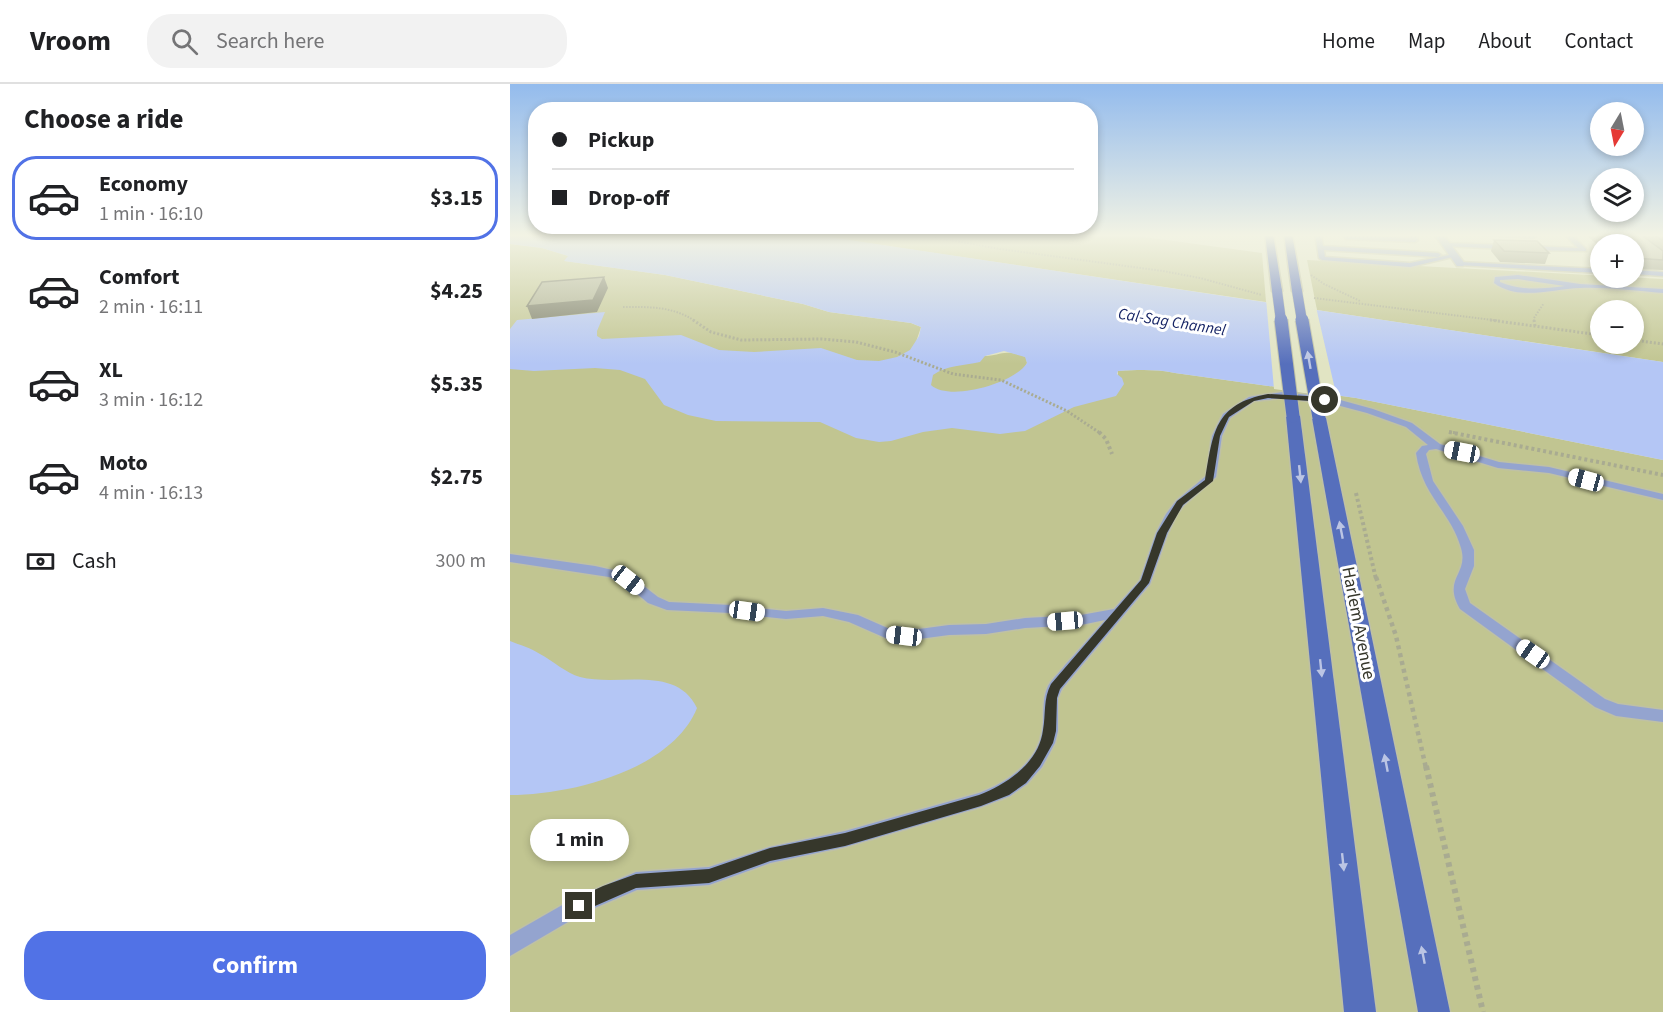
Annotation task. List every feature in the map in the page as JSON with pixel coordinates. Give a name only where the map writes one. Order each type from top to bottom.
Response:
[{"type":"main road","name":"Harlem Avenue","points":[[1271,277],[1293,416],[1360,1012]]},
{"type":"main road","name":"Harlem Avenue","points":[[1295,277],[1319,418],[1434,1012]]},
{"type":"lane","points":[[1500,277],[1497,278],[1497,283],[1520,291],[1536,292],[1582,286]]},
{"type":"lane","points":[[1530,277],[1582,286],[1663,291]]},
{"type":"lane","points":[[510,946],[579,906],[636,881],[709,876],[770,855],[845,839],[981,800],[1004,791],[1021,779],[1036,762],[1047,743],[1050,731],[1051,698],[1055,687],[1146,581],[1162,533],[1172,514],[1180,503],[1209,481],[1220,425],[1226,416],[1239,405],[1252,399],[1268,396],[1302,396],[1333,401],[1409,425],[1436,446]]},
{"type":"lane","points":[[1663,497],[1549,470],[1498,465],[1462,452],[1436,446],[1426,448],[1421,453],[1422,463],[1432,490],[1462,535],[1468,549],[1470,563],[1457,585],[1459,596],[1466,606],[1600,703],[1616,710],[1663,716]]},
{"type":"lane","points":[[510,558],[612,574],[628,580],[653,600],[667,606],[786,615],[823,612],[853,618],[875,630],[904,636],[1025,623],[1081,620],[1119,613]]},
{"type":"path","points":[[1198,277],[1272,293]]},
{"type":"path","points":[[1314,277],[1360,302]]},
{"type":"path","points":[[1313,298],[1360,302],[1590,334]]},
{"type":"path","points":[[1535,326],[1534,318],[1546,298]]},
{"type":"path","points":[[624,307],[650,307],[680,311],[711,332],[741,340],[822,339],[856,342],[899,354],[943,371],[1001,380],[1067,411],[1106,439],[1112,454]]},
{"type":"path","points":[[1644,341],[1663,344]]},
{"type":"path","points":[[1409,425],[1663,475]]},
{"type":"path","points":[[1355,486],[1378,587],[1396,636],[1483,1012]]},
{"type":"green space","points":[[510,277],[676,277],[803,304],[829,312],[911,323],[921,327],[916,342],[983,356],[1018,354],[1026,357],[1025,367],[1118,376],[1118,371],[1160,371],[1356,398],[1663,460],[1663,1012],[510,1012]]},
{"type":"green space","points":[[1099,277],[1264,277],[1266,302]]},
{"type":"green space","points":[[1310,277],[1590,277],[1590,288],[1644,288],[1644,278],[1663,279],[1663,362],[1610,354],[1644,354],[1644,300],[1590,300],[1590,351],[1317,310]]},
{"type":"water","name":"Cal-Sag Channel","points":[[676,277],[1098,277],[1590,351],[1590,354],[1610,354],[1663,362],[1663,460],[1356,398],[1153,370],[1118,371],[1117,374],[1122,378],[1124,384],[1116,396],[1074,407],[1025,431],[1000,434],[952,428],[879,442],[856,438],[820,422],[716,421],[688,415],[664,405],[645,379],[620,370],[510,369],[510,329],[517,320],[605,312],[597,331],[597,336],[602,339],[681,335],[719,350],[754,352],[821,348],[857,360],[879,361],[897,357],[910,350],[919,336],[921,327],[911,323],[829,312],[803,304]],"holes":[[[1004,351],[1025,357],[1027,363],[1020,371],[996,384],[966,391],[940,390],[931,385],[933,375],[938,372],[980,362],[985,356]]]},
{"type":"water","points":[[510,641],[533,650],[580,677],[661,681],[675,686],[688,694],[697,708],[684,730],[666,748],[643,763],[589,784],[535,794],[510,795]]},
{"type":"pier","points":[[1266,299],[1316,307],[1337,398],[1274,389]]},
{"type":"building","points":[[604,277],[593,300],[527,306],[542,282]]},
{"type":"route","points":[[579,906],[636,881],[709,876],[770,855],[845,839],[981,800],[1004,791],[1021,779],[1036,762],[1047,743],[1050,731],[1051,698],[1055,687],[1146,581],[1162,533],[1180,503],[1209,481],[1216,436],[1226,416],[1239,405],[1252,399],[1268,396],[1302,396],[1325,400]]}]
